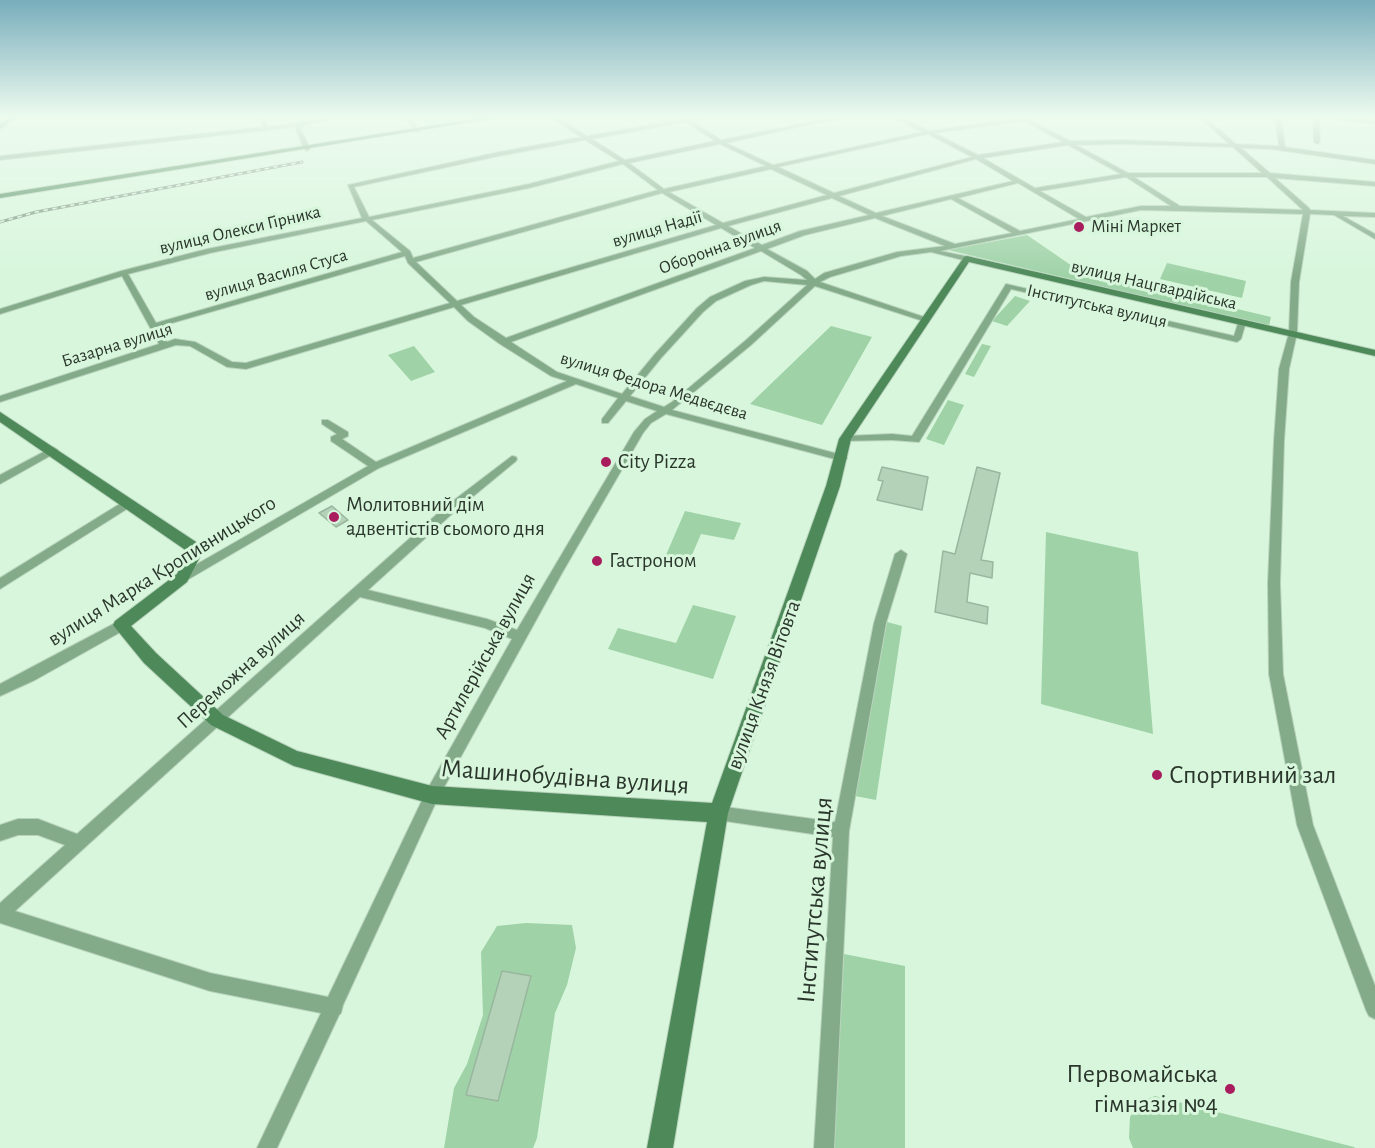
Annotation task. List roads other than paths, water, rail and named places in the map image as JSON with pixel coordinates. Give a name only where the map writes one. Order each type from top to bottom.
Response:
[{"type":"street","points":[[0,196],[166,171]]},
{"type":"street","name":"вулиця Федора Медвєдєва","points":[[424,171],[350,186],[366,218],[409,257],[471,320],[554,374],[574,382],[626,395],[666,411],[842,458]]},
{"type":"street","name":"вулиця Олекси Гірника","points":[[0,312],[124,273],[210,251],[529,186],[590,171]]},
{"type":"street","points":[[636,171],[663,191],[720,226],[804,273],[814,283]]},
{"type":"street","name":"вулиця Василя Стуса","points":[[153,326],[663,191],[753,171]]},
{"type":"street","points":[[782,171],[874,215],[953,247]]},
{"type":"street","name":"вулиця Надії","points":[[240,367],[720,226],[921,171]]},
{"type":"street","points":[[1001,171],[1084,219]]},
{"type":"street","points":[[1119,171],[1177,207]]},
{"type":"street","points":[[1262,171],[1307,209],[1295,282],[1293,333],[1284,369],[1279,441],[1274,583],[1276,674],[1305,825],[1375,1011]]},
{"type":"street","points":[[1035,190],[1127,175],[1267,175],[1375,184]]},
{"type":"street","name":"Оборонна вулиця","points":[[503,342],[804,233],[1019,181]]},
{"type":"street","points":[[952,197],[1018,233]]},
{"type":"street","points":[[814,283],[844,270],[925,250],[953,247],[1141,208],[1177,207],[1375,215]]},
{"type":"street","points":[[1334,213],[1375,237]]},
{"type":"street","name":"вулиця Нацгвардійська","points":[[925,250],[1375,352]]},
{"type":"street","name":"вулиця Князя Вітовта","points":[[660,1148],[718,813],[842,458],[845,439],[967,260]]},
{"type":"street","points":[[124,273],[164,345]]},
{"type":"street","points":[[605,421],[658,356],[713,299],[731,290],[764,279],[814,283],[926,319]]},
{"type":"street","name":"Артилерійська вулиця","points":[[267,1148],[335,1007],[360,946],[432,795],[520,637],[639,432],[648,421],[666,411],[814,283]]},
{"type":"street","name":"Інститутська вулиця","points":[[845,439],[892,437],[915,440],[1009,286],[1237,339],[1242,322]]},
{"type":"street","name":"Базарна вулиця","points":[[0,399],[164,345],[185,342],[224,363],[240,367]]},
{"type":"street","name":"вулиця Марка Кропивницького","points":[[0,690],[30,676],[121,625],[168,592],[182,578],[375,466],[574,382]]},
{"type":"street","points":[[0,416],[53,450],[126,504],[191,546],[193,557],[182,578]]},
{"type":"street","points":[[325,422],[344,434],[335,439],[375,466]]},
{"type":"street","points":[[0,480],[53,450]]},
{"type":"street","name":"Переможна вулиця","points":[[0,915],[449,510],[512,459]]},
{"type":"street","points":[[0,584],[126,504]]},
{"type":"street","name":"Інститутська вулиця","points":[[824,1148],[841,831],[880,623],[901,554]]},
{"type":"street","points":[[359,592],[487,624],[520,637]]},
{"type":"street","name":"Машинобудівна вулиця","points":[[121,625],[150,658],[217,720],[294,758],[432,795],[718,813],[841,831]]},
{"type":"street","points":[[0,832],[18,827],[38,827],[80,843]]},
{"type":"street","points":[[0,915],[210,982],[335,1007]]},
{"type":"railway","points":[[0,222],[36,212],[256,171]]},
{"type":"place","name":"Міні Маркет","points":[[1079,227]]},
{"type":"place","name":"City Pizza","points":[[606,462]]},
{"type":"place","name":"Молитовний дім адвентістів сьомого дня","points":[[334,517]]},
{"type":"place","name":"Гастроном","points":[[597,561]]},
{"type":"place","name":"Спортивний зал","points":[[1157,775]]},
{"type":"place","name":"Первомайська гімназія №4","points":[[1230,1089]]}]
